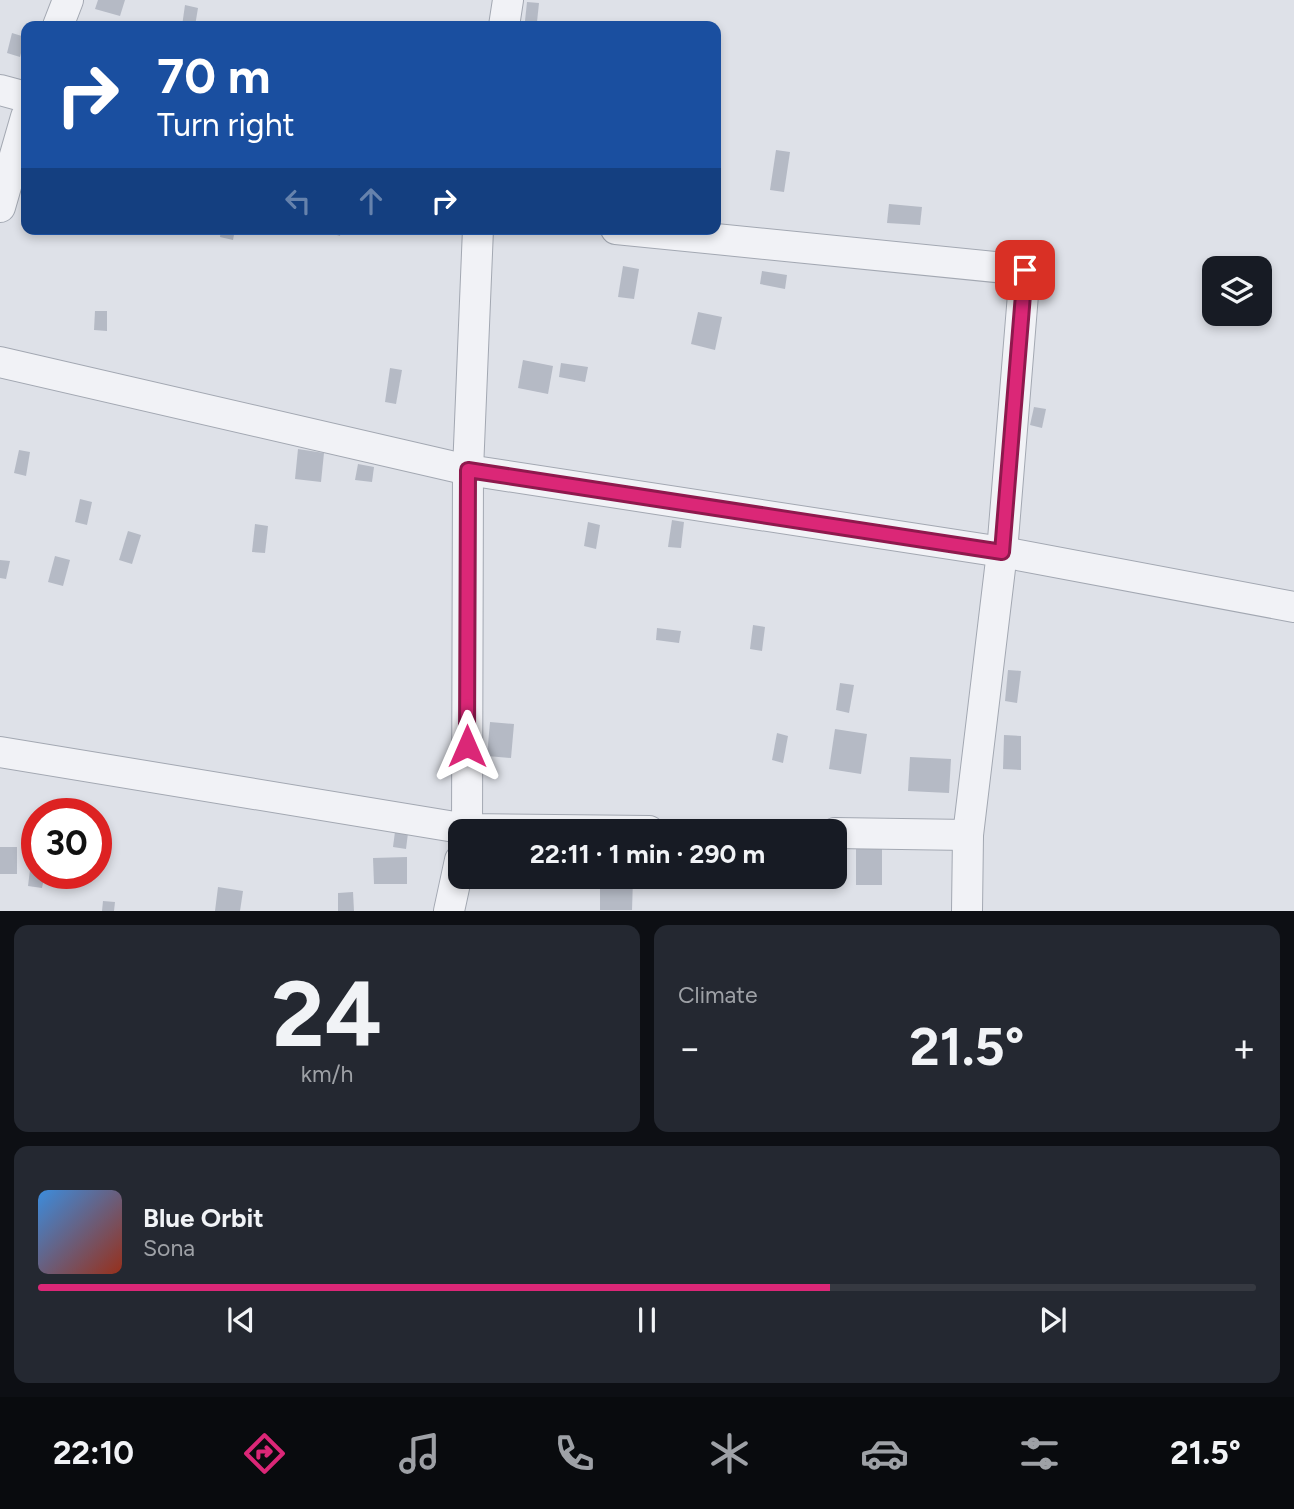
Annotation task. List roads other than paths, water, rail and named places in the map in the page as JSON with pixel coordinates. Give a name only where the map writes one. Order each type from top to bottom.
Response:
[{"type":"street","points":[[60,21],[68,0]]},
{"type":"street","points":[[505,21],[508,0]]},
{"type":"street","points":[[0,90],[21,96]]},
{"type":"street","points":[[0,206],[21,134]]},
{"type":"street","points":[[467,819],[468,470],[478,235]]},
{"type":"street","points":[[677,235],[1025,270],[1002,552],[968,835],[967,911]]},
{"type":"street","points":[[0,362],[468,470],[1002,552],[1294,607]]},
{"type":"street","points":[[0,752],[448,827]]},
{"type":"street","points":[[847,833],[968,835]]},
{"type":"street","points":[[449,911],[454,889]]}]
